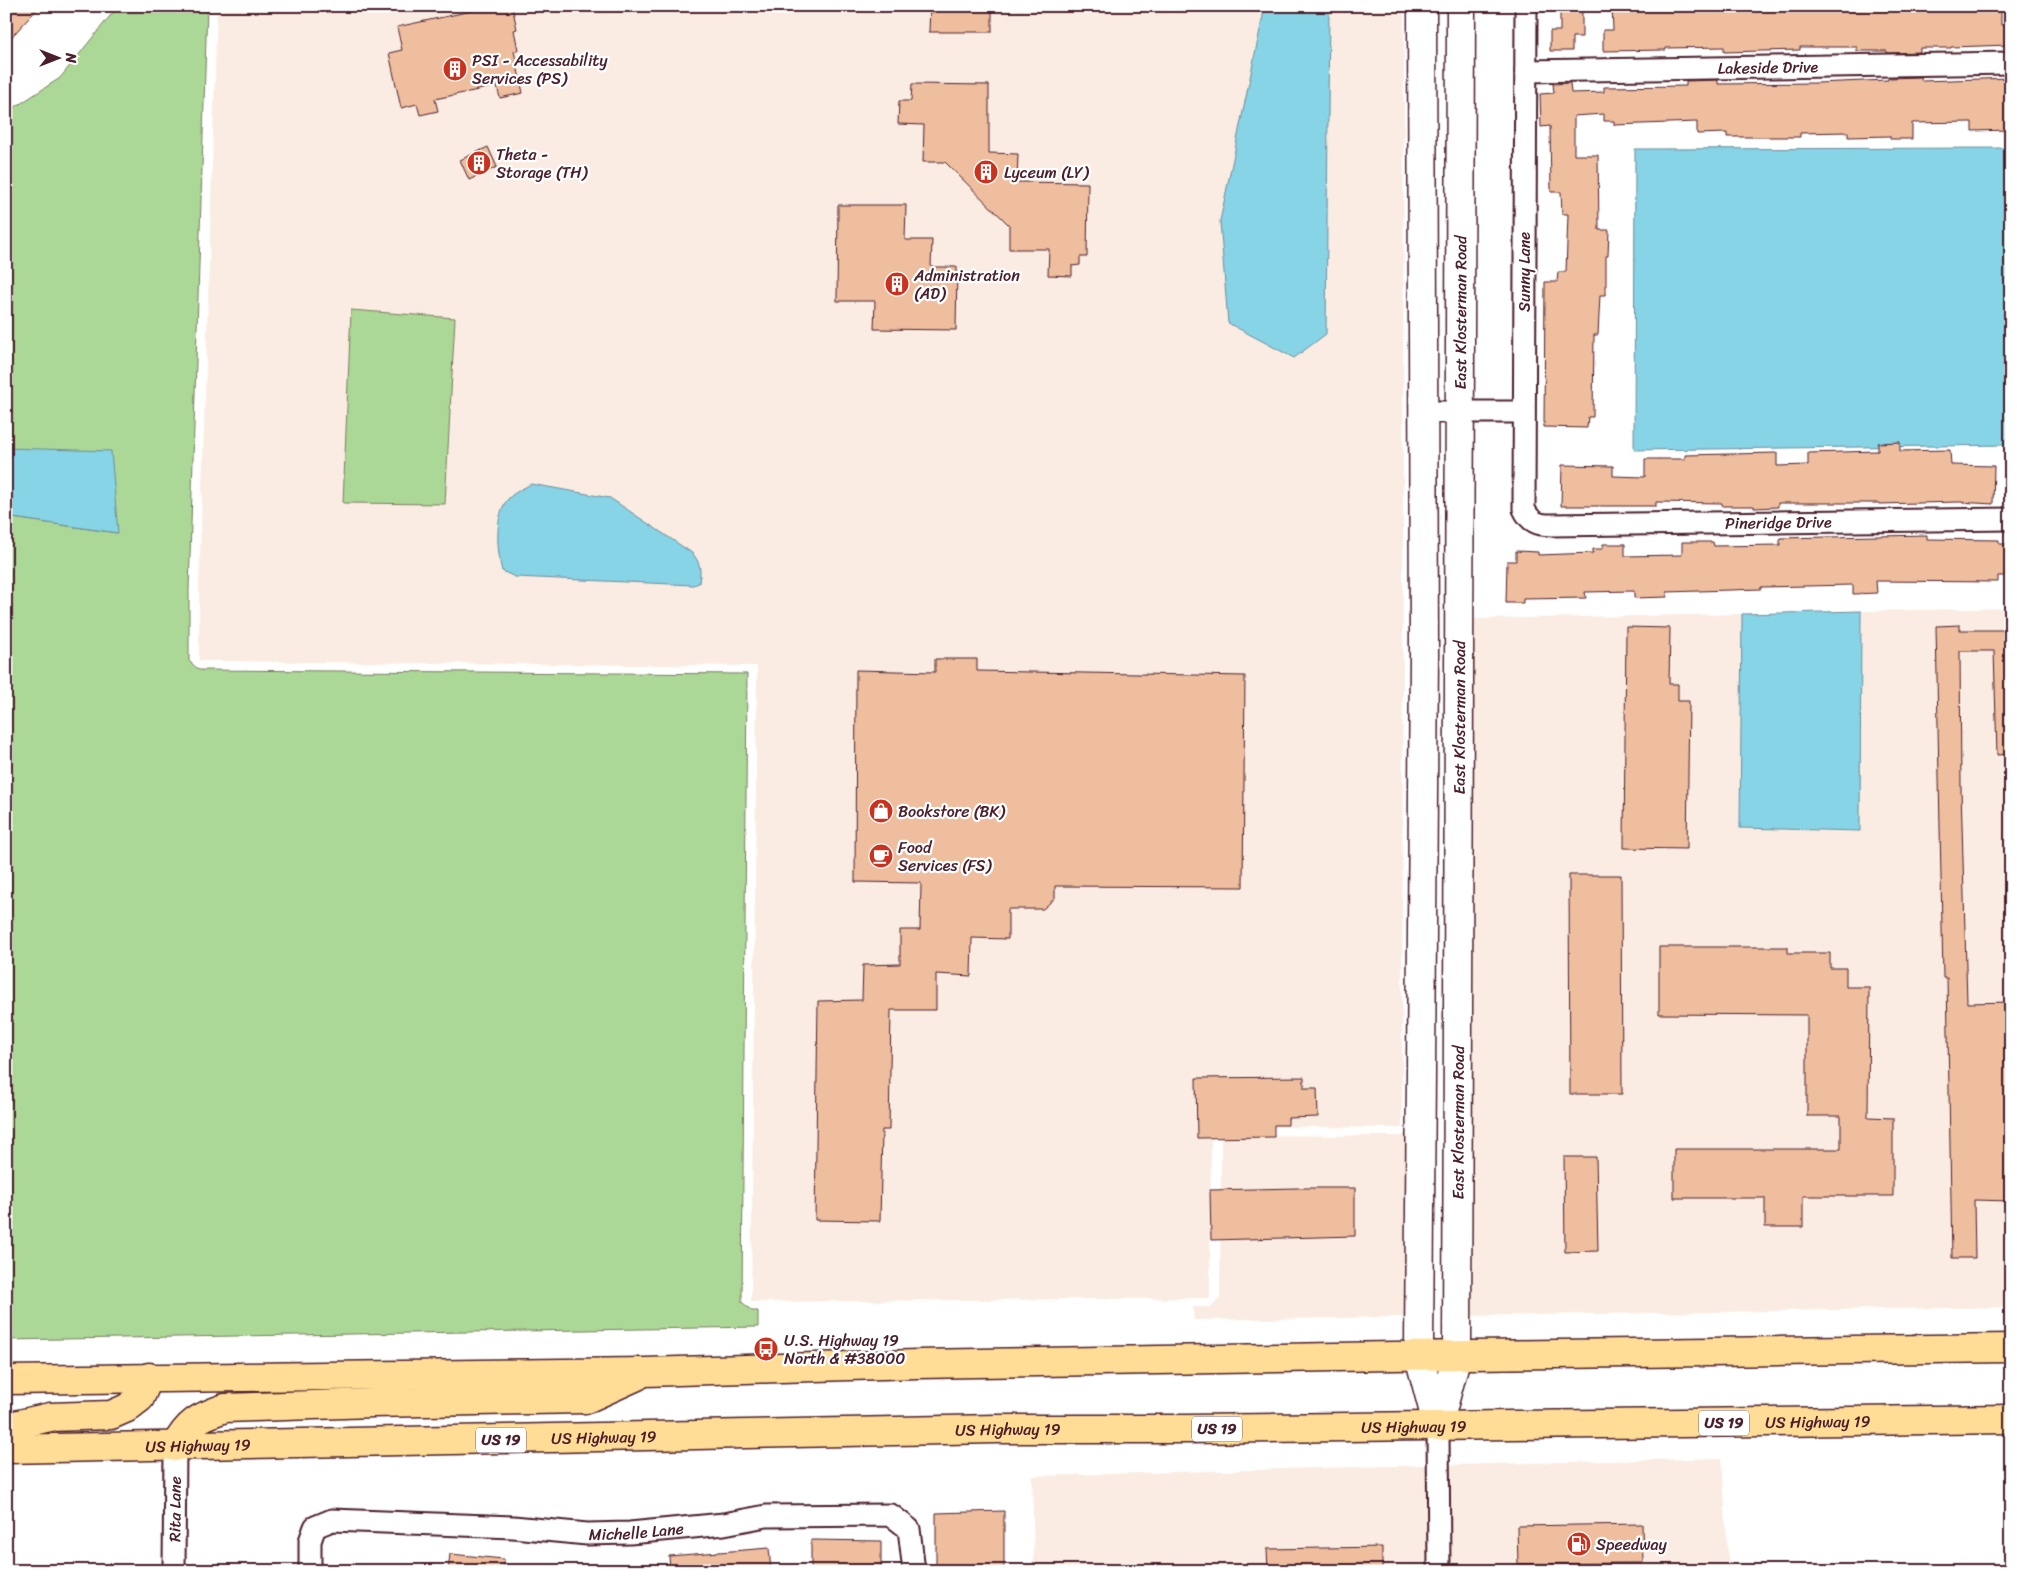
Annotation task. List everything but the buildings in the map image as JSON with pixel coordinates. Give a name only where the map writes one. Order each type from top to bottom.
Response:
[{"type":"highway","points":[[6,1380],[645,1372],[917,1364],[2011,1348]]},
{"type":"highway","points":[[175,1446],[184,1430],[205,1415],[225,1408],[586,1399],[645,1372]]},
{"type":"highway","points":[[6,1427],[50,1417],[111,1415],[127,1408],[140,1398],[148,1377]]},
{"type":"highway","name":"US Highway 19","points":[[6,1449],[996,1429],[1187,1429],[2011,1419]]},
{"type":"main road","name":"East Klosterman Road","points":[[1422,6],[1424,654],[1419,1356],[1438,1426]]},
{"type":"main road","name":"East Klosterman Road","points":[[1438,1426],[1457,1355],[1461,6]]},
{"type":"street","name":"Sunny Lane","points":[[1526,6],[1524,509],[1532,521],[1546,525]]},
{"type":"street","name":"Lakeside Drive","points":[[1526,71],[2011,63]]},
{"type":"street","points":[[1424,412],[1523,412]]},
{"type":"street","name":"Pineridge Drive","points":[[1546,525],[2011,519]]},
{"type":"street","name":"East Klosterman Road","points":[[1438,1426],[1439,1571]]},
{"type":"street","name":"Rita Lane","points":[[174,1571],[175,1446]]},
{"type":"street","name":"Michelle Lane","points":[[310,1571],[310,1541],[315,1527],[332,1520],[513,1526],[587,1534],[630,1533],[724,1524],[766,1516],[891,1515],[909,1529],[914,1571]]},
{"type":"shaded area","points":[[217,6],[1404,6],[1402,1128],[1211,1126],[1210,1298],[751,1302],[757,666],[199,661],[199,589]]},
{"type":"shaded area","points":[[2011,608],[2011,1307],[1468,1316],[1472,619],[1742,614],[1740,827],[1859,831],[1861,611]]},
{"type":"shaded area","points":[[1408,1131],[1408,1317],[1194,1320],[1193,1307],[1210,1307],[1220,1298],[1221,1135],[1402,1136]]},
{"type":"shaded area","points":[[1722,1458],[1729,1571],[1450,1571],[1450,1465]]},
{"type":"shaded area","points":[[1427,1465],[1427,1571],[1034,1571],[1032,1476]]},
{"type":"green space","points":[[118,6],[207,6],[189,589],[189,661],[199,670],[747,674],[742,1302],[752,1311],[758,1311],[758,1327],[6,1340],[6,517],[117,533],[9,448],[6,448],[6,113],[60,78]]},
{"type":"green space","points":[[351,310],[455,318],[445,504],[343,503]]},
{"type":"water","points":[[1265,6],[1329,6],[1326,334],[1294,358],[1228,323],[1220,221]]},
{"type":"water","points":[[2011,148],[2011,445],[1634,450],[1635,149]]},
{"type":"water","points":[[6,448],[111,451],[118,533],[6,517]]},
{"type":"water","points":[[531,484],[610,498],[692,553],[700,567],[699,583],[693,585],[515,577],[502,571],[498,544],[500,514],[510,497]]},
{"type":"water","points":[[1861,611],[1860,831],[1740,828],[1742,614]]},
{"type":"place","name":"PSI - Accessability Services (PS)","points":[[455,69]]},
{"type":"place","name":"Theta - Storage (TH)","points":[[479,163]]},
{"type":"place","name":"Lyceum (LY)","points":[[986,172]]},
{"type":"place","name":"Administration (AD)","points":[[897,284]]},
{"type":"place","name":"Bookstore (BK)","points":[[881,811]]},
{"type":"place","name":"Food Services (FS)","points":[[881,856]]},
{"type":"place","name":"U.S. Highway 19 North & #38000","points":[[766,1349]]},
{"type":"place","name":"Speedway","points":[[1579,1544]]}]
